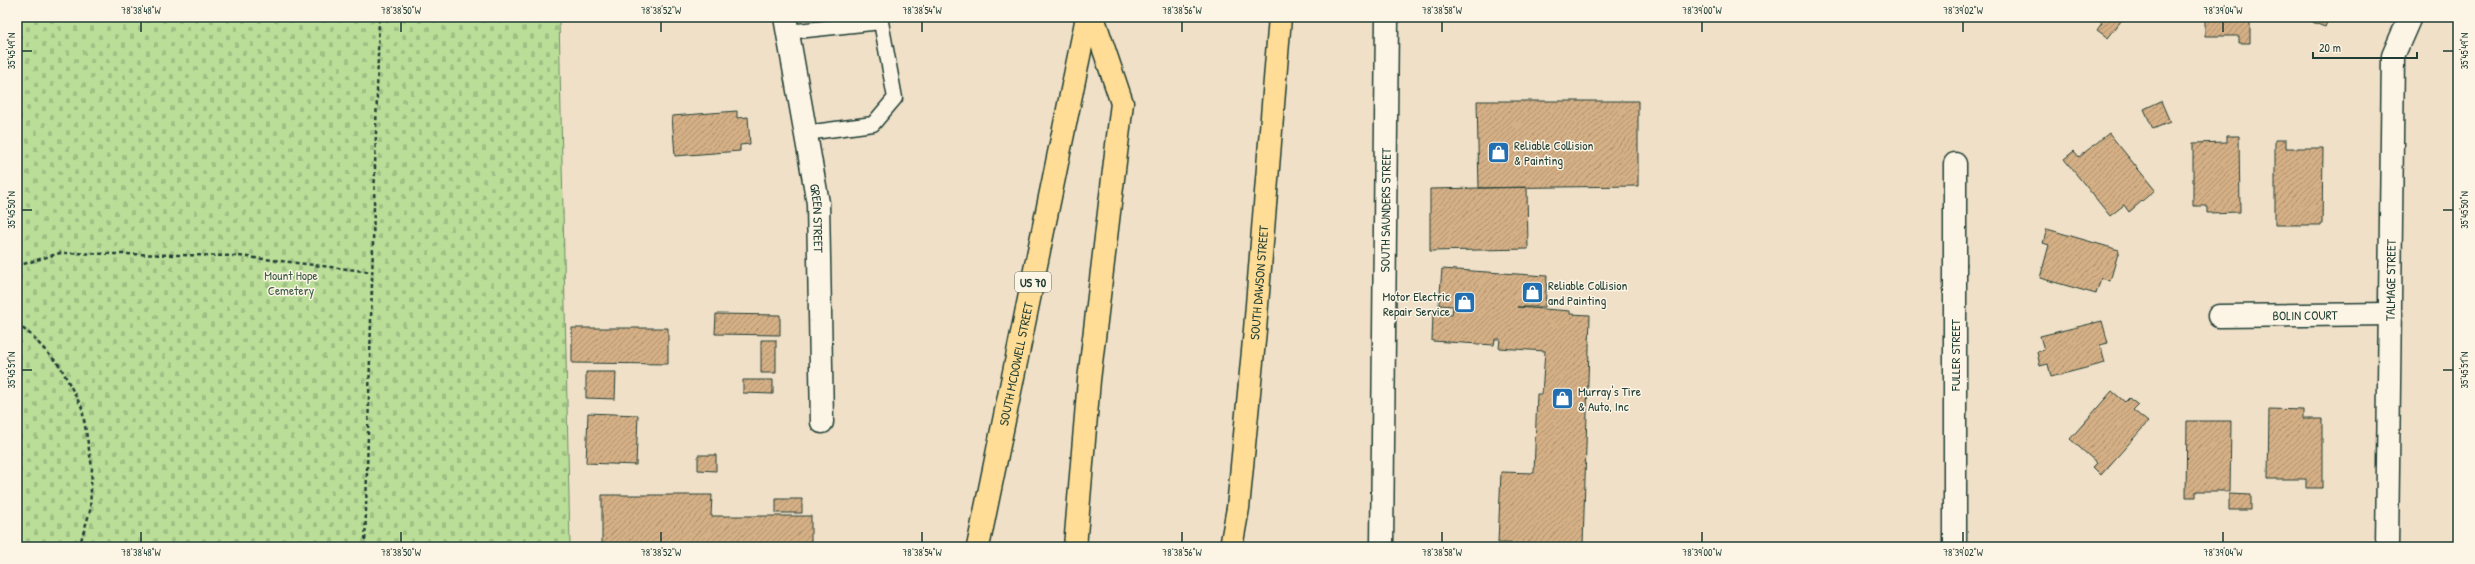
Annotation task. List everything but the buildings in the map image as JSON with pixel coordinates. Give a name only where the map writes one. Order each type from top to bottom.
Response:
[{"type":"main road","name":"SOUTH MCDOWELL STREET","points":[[978,547],[1087,17]]},
{"type":"main road","points":[[1075,547],[1089,380],[1122,103],[1093,17]]},
{"type":"main road","name":"SOUTH DAWSON STREET","points":[[1231,547],[1238,508],[1255,330],[1280,17]]},
{"type":"street","name":"SOUTH SAUNDERS STREET","points":[[1382,547],[1387,17]]},
{"type":"street","name":"TALMAGE STREET","points":[[2387,547],[2393,56],[2410,17]]},
{"type":"street","name":"GREEN STREET","points":[[787,24],[818,204],[822,422]]},
{"type":"street","name":"FULLER STREET","points":[[1954,164],[1954,547]]},
{"type":"street","name":"BOLIN COURT","points":[[2219,316],[2391,314]]},
{"type":"lane","points":[[787,24],[884,19],[895,98],[873,124],[806,133]]},
{"type":"path","points":[[366,547],[379,17]]},
{"type":"path","points":[[17,266],[60,254],[239,256],[372,272]]},
{"type":"path","points":[[17,324],[30,334],[60,366],[82,408],[92,467],[90,511],[79,547]]},
{"type":"green space","name":"Mount Hope Cemetery","points":[[17,17],[559,17],[570,547],[17,547]]},
{"type":"place","name":"Reliable Collision & Painting","points":[[1499,152]]},
{"type":"place","name":"Reliable Collision and Painting","points":[[1532,292]]},
{"type":"place","name":"Motor Electric Repair Service","points":[[1465,303]]},
{"type":"place","name":"Murray's Tire & Auto, Inc","points":[[1562,398]]}]
